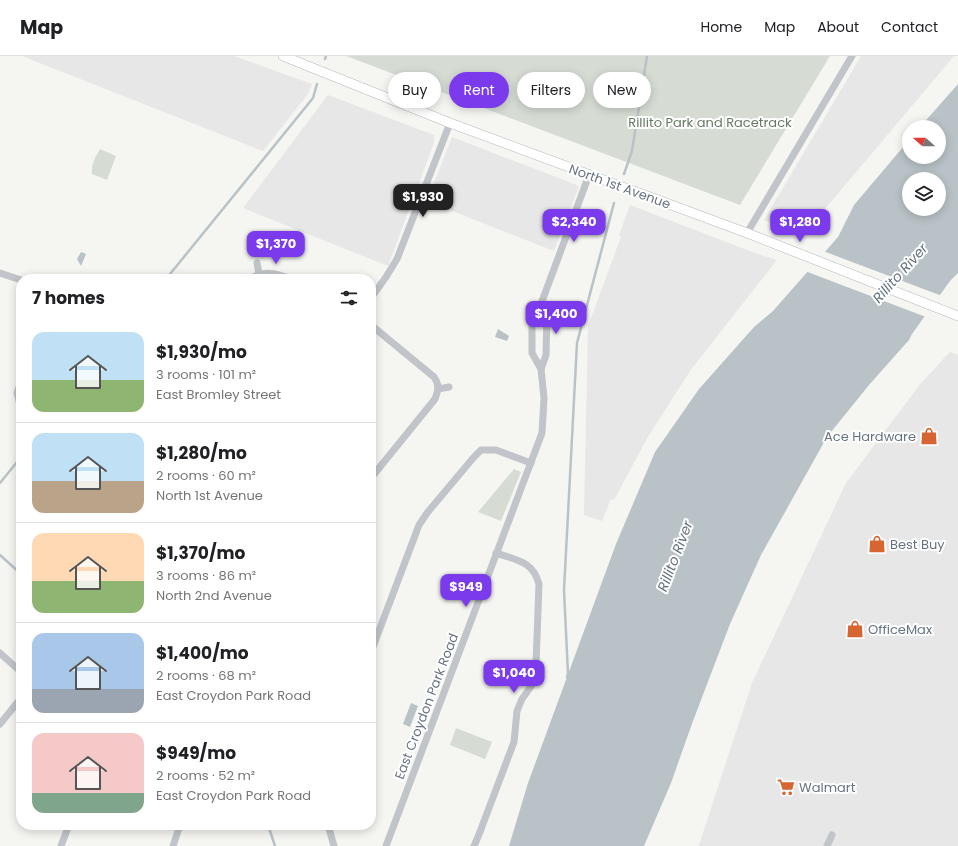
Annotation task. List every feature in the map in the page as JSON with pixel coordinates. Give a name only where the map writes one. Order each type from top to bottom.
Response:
[{"type":"main road","name":"North 1st Avenue","points":[[283,56],[450,123],[747,233],[958,316]]},
{"type":"street","points":[[747,233],[852,56]]},
{"type":"street","points":[[376,291],[397,259],[450,123]]},
{"type":"street","name":"East Croydon Park Road","points":[[386,846],[542,433],[544,398],[541,369],[532,353],[532,322],[541,304],[589,175]]},
{"type":"street","points":[[257,263],[259,274],[273,274]]},
{"type":"street","points":[[0,273],[16,278]]},
{"type":"street","name":"East Croydon Park Road","points":[[541,304],[547,314],[546,355],[541,369]]},
{"type":"street","points":[[376,328],[434,378],[437,381],[438,387],[435,399],[429,408],[376,472]]},
{"type":"street","points":[[438,387],[449,387]]},
{"type":"street","points":[[376,639],[419,525],[427,513],[465,468],[481,450],[496,450],[531,463]]},
{"type":"street","points":[[474,846],[514,742],[517,711],[522,699],[532,685],[536,664],[539,584],[537,578],[527,564],[496,553]]},
{"type":"street","points":[[0,653],[16,667]]},
{"type":"street","points":[[0,724],[16,704]]},
{"type":"street","points":[[61,846],[67,830]]},
{"type":"street","points":[[173,846],[178,830]]},
{"type":"street","points":[[329,830],[334,846]]},
{"type":"street","points":[[827,846],[832,835]]},
{"type":"shaded area","points":[[22,56],[234,56],[312,84],[308,94],[263,151]]},
{"type":"shaded area","points":[[861,56],[954,56],[802,236],[764,220]]},
{"type":"shaded area","points":[[328,95],[434,135],[434,143],[388,266],[243,208]]},
{"type":"shaded area","points":[[452,137],[579,186],[554,251],[427,201]]},
{"type":"shaded area","points":[[630,205],[752,252],[777,260],[692,368],[649,435],[614,500],[611,499],[602,521],[584,515],[588,326],[621,237],[619,235]]},
{"type":"shaded area","points":[[950,352],[958,355],[958,846],[700,846],[699,845],[752,683],[846,483],[921,383]]},
{"type":"green space","name":"Rillito Park and Racetrack","points":[[346,56],[830,56],[740,205],[484,108],[509,108],[509,72],[449,72],[449,95],[441,92],[441,72],[388,72]]},
{"type":"green space","points":[[100,149],[116,156],[107,180],[92,174],[93,164]]},
{"type":"green space","points":[[514,469],[521,472],[501,521],[478,512]]},
{"type":"green space","points":[[456,728],[492,742],[485,759],[450,745]]},
{"type":"water","name":"Rillito River","points":[[958,84],[958,273],[950,281],[909,340],[869,385],[827,437],[761,555],[730,624],[671,783],[644,846],[509,846],[528,783],[616,544],[655,452],[699,389],[754,327],[773,311],[838,237],[854,205],[902,148],[902,164],[946,164],[946,120],[926,120]]},
{"type":"water","points":[[81,252],[86,254],[81,266],[77,259]]},
{"type":"water","points":[[498,329],[509,336],[507,341],[495,337]]},
{"type":"water","points":[[411,703],[418,706],[410,727],[403,724]]},
{"type":"pier","points":[[823,251],[942,296],[926,317],[805,271]]},
{"type":"waterway","points":[[624,174],[632,151],[647,56]]},
{"type":"waterway","points":[[170,274],[313,98],[317,84]]},
{"type":"waterway","points":[[567,677],[564,590],[577,343],[614,203]]},
{"type":"waterway","points":[[0,483],[16,463]]},
{"type":"waterway","points":[[0,555],[16,569]]},
{"type":"waterway","points":[[270,830],[275,846]]},
{"type":"place","name":"Ace Hardware","points":[[929,436]]},
{"type":"place","name":"Best Buy","points":[[877,544]]},
{"type":"place","name":"OfficeMax","points":[[855,629]]},
{"type":"place","name":"Walmart","points":[[786,787]]}]
